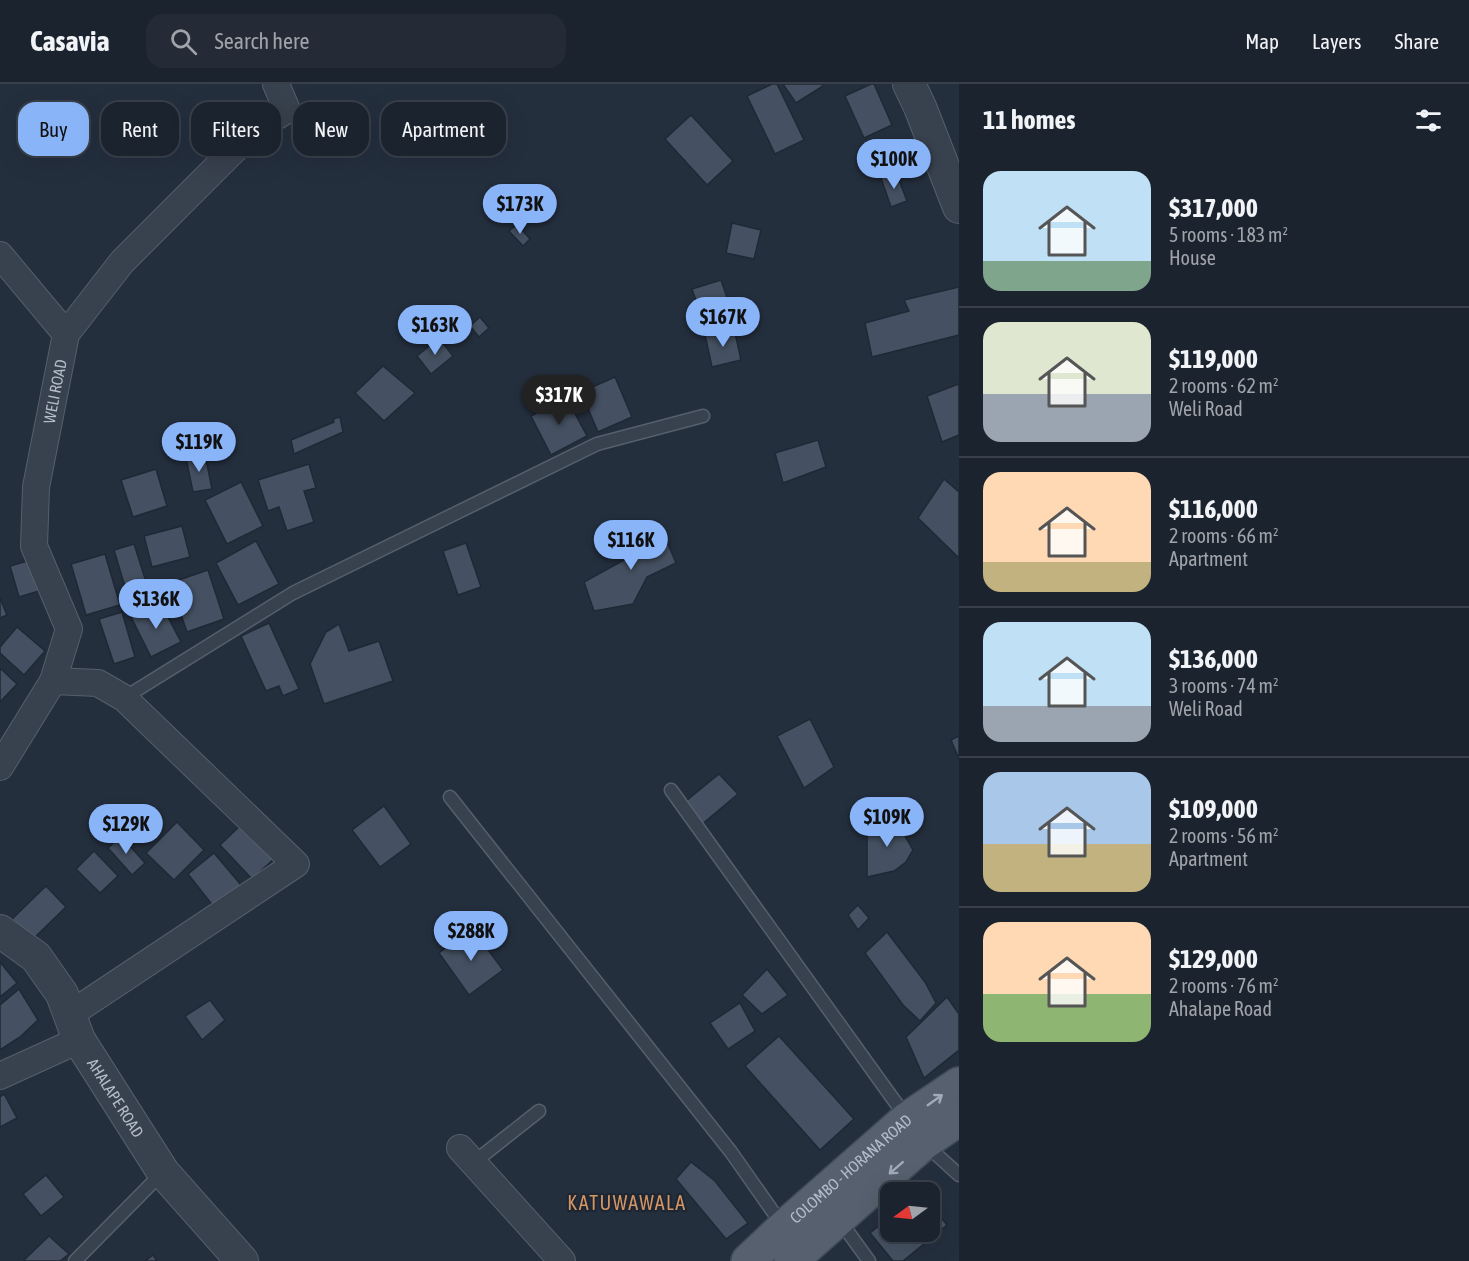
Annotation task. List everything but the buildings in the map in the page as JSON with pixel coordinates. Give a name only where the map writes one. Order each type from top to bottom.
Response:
[{"type":"main road","name":"COLOMBO - HORANA ROAD","points":[[791,1261],[838,1219],[959,1084]]},
{"type":"main road","name":"COLOMBO - HORANA ROAD","points":[[748,1261],[784,1227],[916,1131],[959,1119]]},
{"type":"street","name":"WELI ROAD","points":[[0,767],[53,681],[69,629],[34,546],[36,487],[66,334],[122,262],[254,130],[287,110],[276,84]]},
{"type":"street","points":[[909,84],[959,207]]},
{"type":"street","points":[[0,255],[66,334]]},
{"type":"street","points":[[0,1076],[74,1027],[296,864],[124,698],[98,683],[53,681]]},
{"type":"street","name":"AHALAPE ROAD","points":[[0,931],[36,957],[63,994],[74,1027],[163,1172],[242,1261]]},
{"type":"street","points":[[467,1156],[562,1261]]},
{"type":"lane","points":[[124,698],[293,593],[597,444],[703,416]]},
{"type":"lane","points":[[671,790],[916,1131],[959,1175]]},
{"type":"lane","points":[[450,797],[731,1152],[784,1227]]},
{"type":"lane","points":[[467,1156],[539,1111]]},
{"type":"lane","points":[[75,1261],[163,1172]]},
{"type":"lane","points":[[838,1219],[869,1261]]},
{"type":"district","name":"KATUWAWALA","points":[[627,1202]]}]
